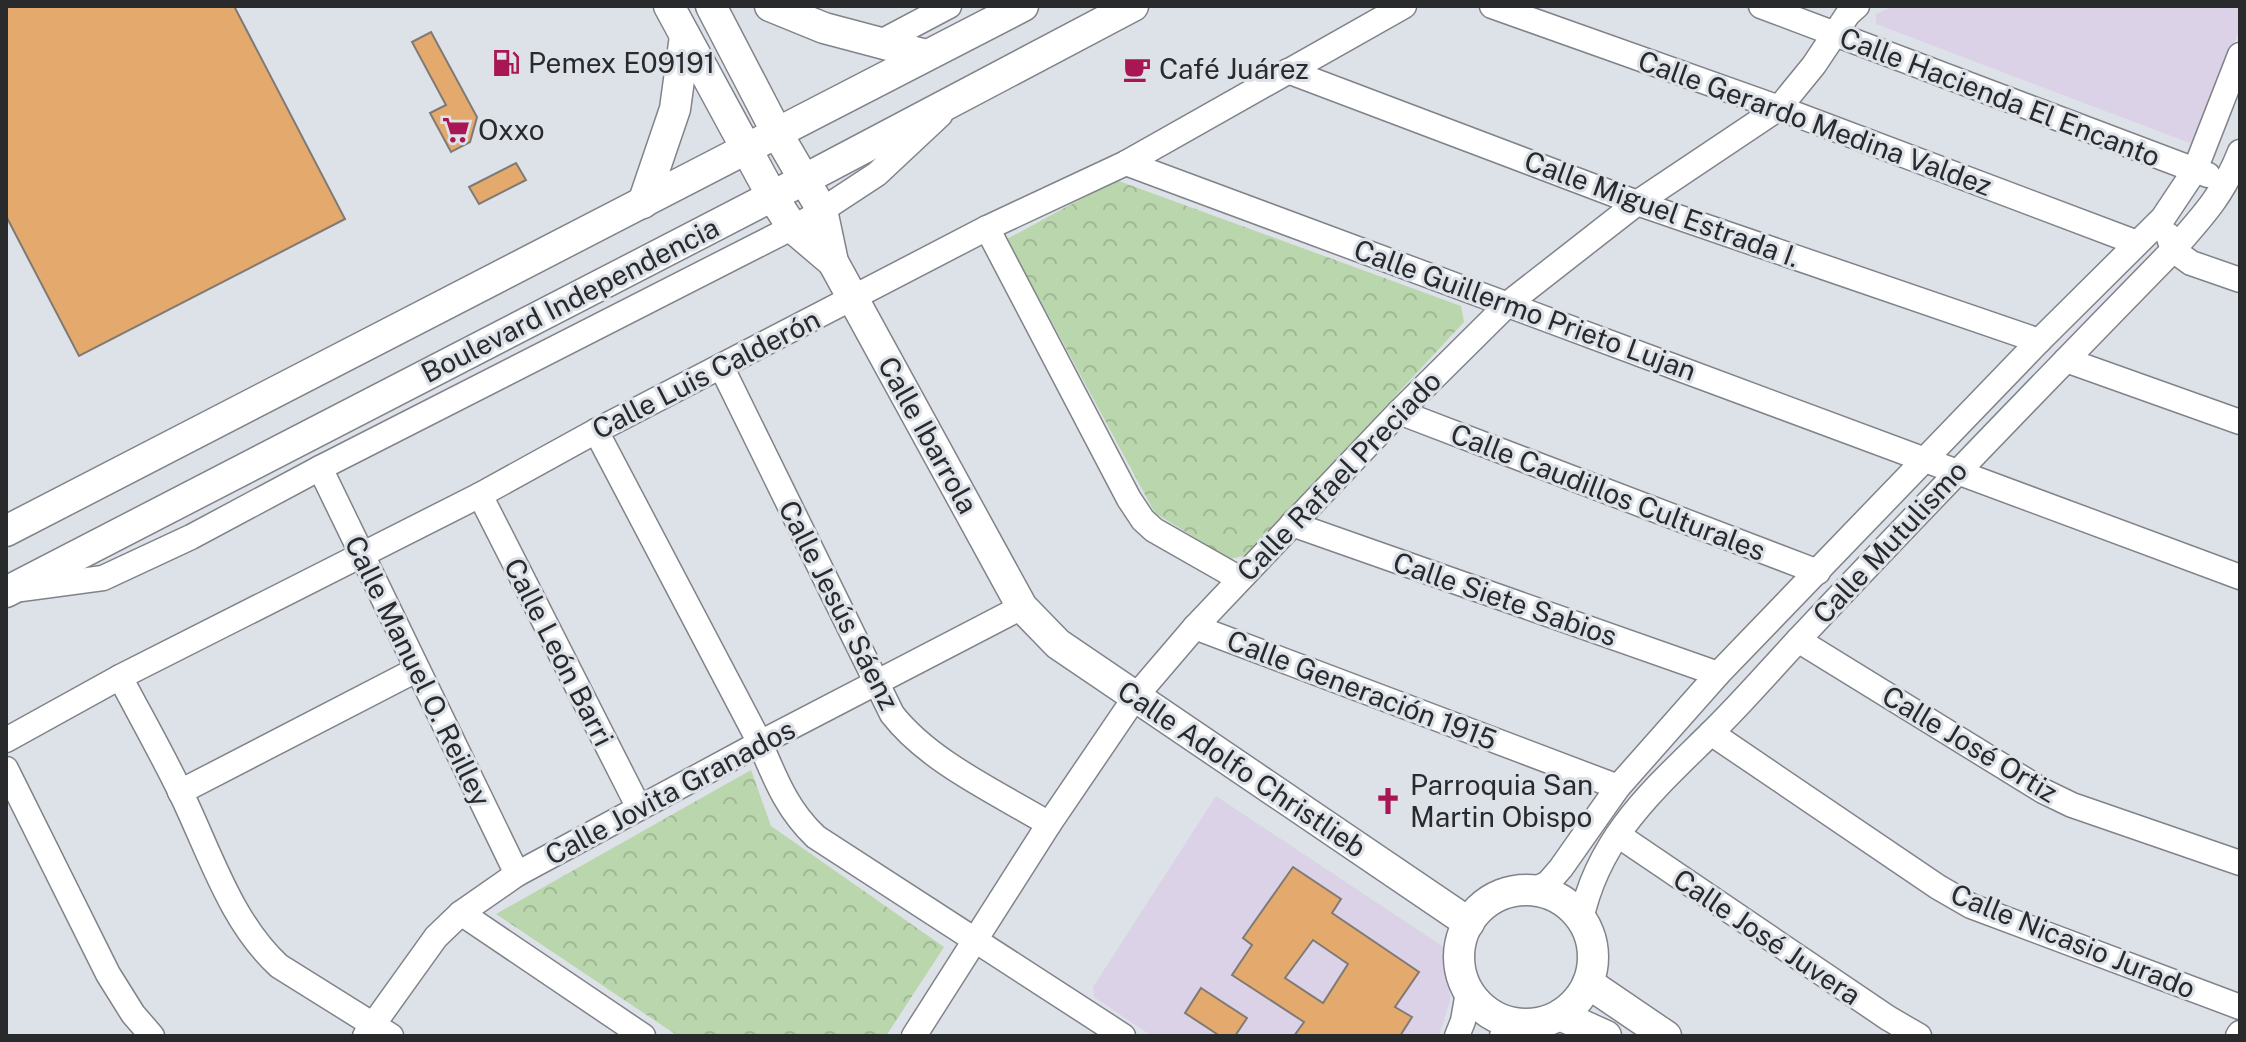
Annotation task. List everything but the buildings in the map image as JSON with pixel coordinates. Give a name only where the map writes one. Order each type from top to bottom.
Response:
[{"type":"main road","name":"Calle Ibarrola","points":[[669,6],[772,196],[793,228],[833,262]]},
{"type":"main road","name":"Calle Ibarrola","points":[[711,6],[777,133],[822,210],[833,262],[1022,607]]},
{"type":"main road","points":[[770,6],[824,28],[926,55]]},
{"type":"main road","name":"Boulevard Independencia","points":[[6,531],[1023,6]]},
{"type":"main road","name":"Boulevard Independencia","points":[[6,591],[805,179],[1133,6]]},
{"type":"main road","points":[[643,203],[675,109],[685,36]]},
{"type":"main road","name":"Calle Adolfo Christlieb","points":[[1022,607],[1058,644],[1469,923]]},
{"type":"main road","points":[[1532,891],[1556,897],[1581,920],[1590,937],[1593,970],[1575,1005],[1543,1022],[1514,1030],[1483,1009],[1468,992],[1461,975],[1459,957],[1469,923],[1482,906],[1500,896],[1532,891]]},
{"type":"main road","points":[[1588,983],[1666,1036]]},
{"type":"main road","points":[[1560,1015],[1606,1036]]},
{"type":"street","points":[[879,43],[949,6]]},
{"type":"street","name":"Calle Luis Calderón","points":[[6,740],[120,677],[480,495],[596,431],[987,228],[1126,163],[1404,6]]},
{"type":"street","name":"Calle Gerardo Medina Valdez","points":[[1492,6],[1779,108],[2137,243]]},
{"type":"street","name":"Calle Hacienda El Encanto","points":[[1761,6],[2234,184]]},
{"type":"street","name":"Calle Rafael Preciado","points":[[914,1036],[1049,824],[1136,696],[1195,627],[1399,412],[1509,303],[1637,203],[1779,108],[1857,6]]},
{"type":"street","name":"Calle Mutulismo","points":[[1532,891],[1548,883],[1561,868],[1618,787],[1718,674],[2039,341],[2163,218],[2195,170],[2240,55]]},
{"type":"street","name":"Calle Miguel Estrada I.","points":[[1288,71],[1637,203],[2039,341]]},
{"type":"street","points":[[6,591],[103,578],[191,537],[320,468],[793,228],[886,166],[956,99]]},
{"type":"street","name":"Calle Mutulismo","points":[[1581,920],[1599,862],[1660,782],[1711,733],[1955,473],[2234,184],[2240,152]]},
{"type":"street","name":"Calle Guillermo Prieto Lujan","points":[[1126,163],[2240,577]]},
{"type":"street","points":[[2163,218],[2173,250],[2191,263],[2240,280]]},
{"type":"street","points":[[987,228],[1129,499],[1143,520],[1164,536],[1240,579]]},
{"type":"street","points":[[2066,360],[2240,422]]},
{"type":"street","name":"Calle Jesús Sáenz","points":[[721,366],[892,714],[907,734],[938,756],[1049,824]]},
{"type":"street","name":"Calle Caudillos Culturales","points":[[1399,412],[1818,572]]},
{"type":"street","points":[[596,431],[760,743],[781,793],[802,824],[816,837],[1123,1036]]},
{"type":"street","name":"Calle Manuel O. Reilley","points":[[320,468],[360,556],[517,874]]},
{"type":"street","name":"Calle León Barri","points":[[480,495],[639,808]]},
{"type":"street","name":"Calle Siete Sabios","points":[[1292,524],[1718,674]]},
{"type":"street","name":"Calle Jovita Granados","points":[[376,1032],[436,937],[461,913],[517,874],[1022,607]]},
{"type":"street","name":"Calle Generación 1915","points":[[1195,627],[1618,787]]},
{"type":"street","name":"Calle José Ortiz","points":[[1798,640],[2043,791],[2072,805],[2240,863]]},
{"type":"street","points":[[180,792],[416,670]]},
{"type":"street","points":[[120,677],[251,935],[264,953],[279,966],[376,1032]]},
{"type":"street","name":"Calle Nicasio Jurado","points":[[1711,733],[1938,887],[1971,906],[2240,1007]]},
{"type":"street","points":[[6,769],[108,974],[133,1014],[152,1036]]},
{"type":"street","name":"Calle José Juvera","points":[[1618,835],[1919,1036]]},
{"type":"street","points":[[461,913],[643,1036]]},
{"type":"street","points":[[1457,1036],[1468,992]]},
{"type":"shaded area","points":[[1894,6],[2240,6],[2240,28],[2195,145],[1876,24],[1876,14]]},
{"type":"shaded area","points":[[1216,796],[1448,950],[1450,1001],[1439,1036],[1152,1036],[1094,997],[1093,987]]},
{"type":"green space","points":[[1116,180],[1461,306],[1464,322],[1247,555],[1230,559],[1155,513],[1007,239]]},
{"type":"green space","points":[[751,770],[771,826],[944,947],[886,1036],[678,1036],[496,914]]},
{"type":"place","name":"Pemex E09191","points":[[506,63]]},
{"type":"place","name":"Café Juárez","points":[[1137,69]]},
{"type":"place","name":"Oxxo","points":[[456,130]]},
{"type":"place","name":"Parroquia San Martin Obispo","points":[[1388,801]]}]
